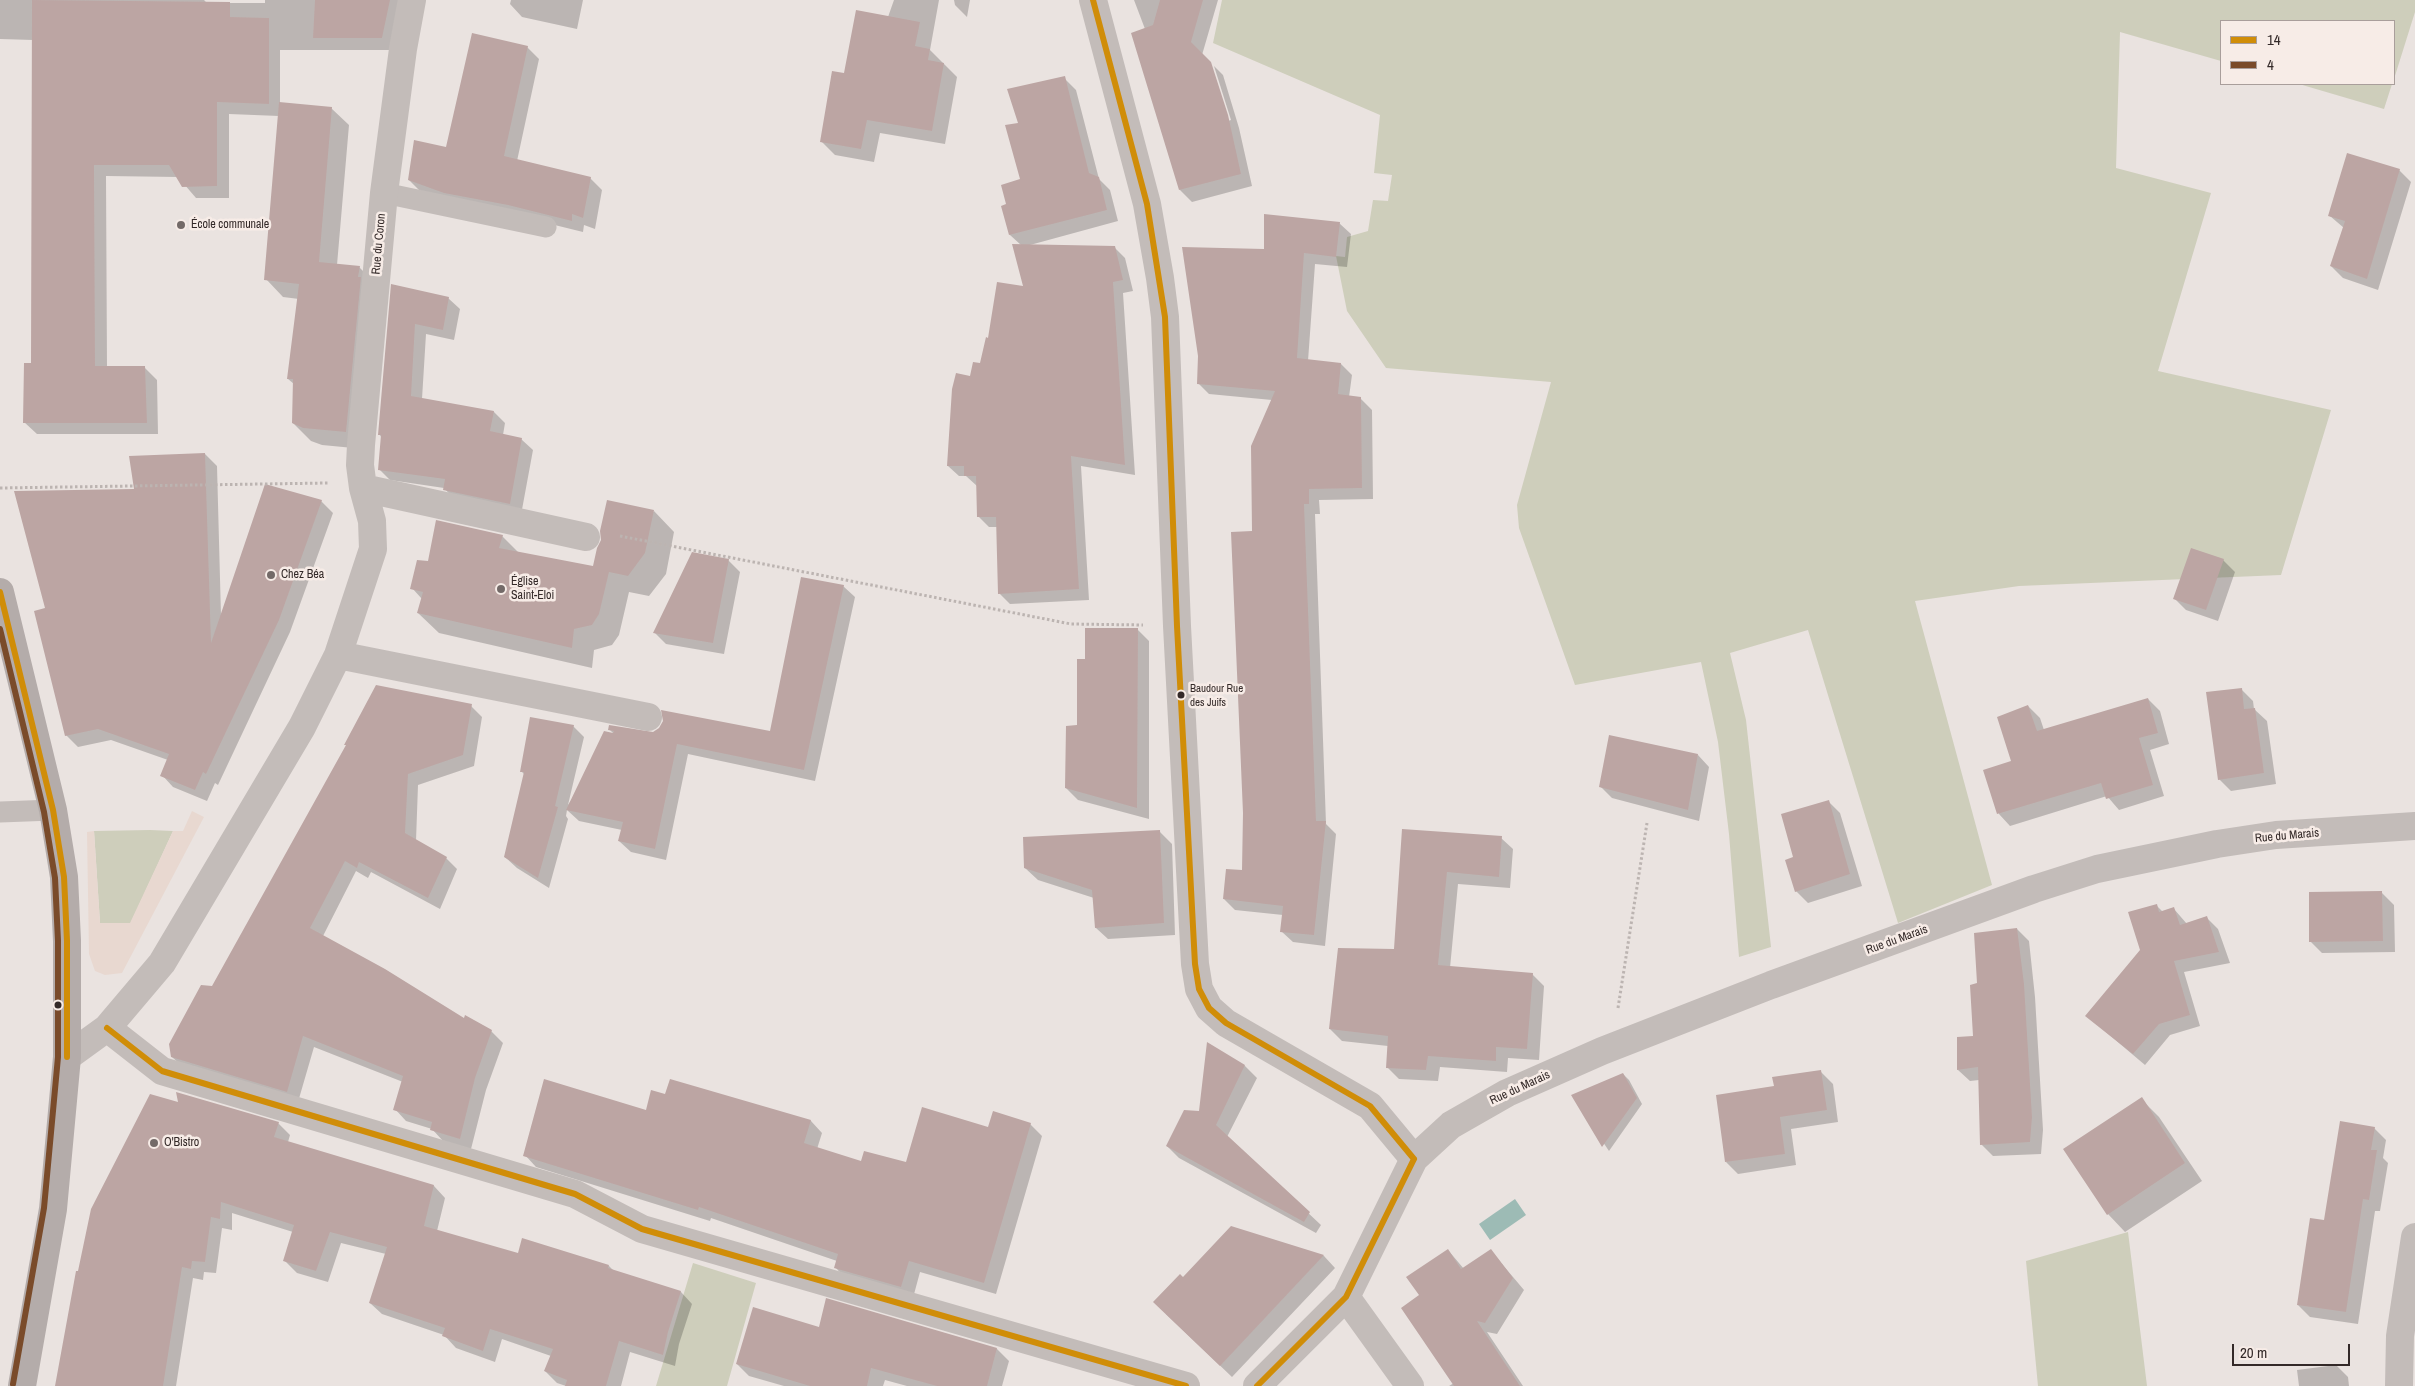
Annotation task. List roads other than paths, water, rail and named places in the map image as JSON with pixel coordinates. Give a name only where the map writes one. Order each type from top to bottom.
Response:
[{"type":"main road","points":[[0,592],[53,810],[64,877],[67,941],[67,1057],[53,1209],[22,1386]]},
{"type":"street","name":"Rue du Coron","points":[[67,1057],[107,1028],[162,963],[302,727],[338,655],[373,549],[372,521],[363,488],[360,465],[361,445],[384,193],[403,49],[412,0]]},
{"type":"street","points":[[1094,0],[1147,204],[1165,317],[1177,626],[1195,964],[1199,988],[1210,1008],[1226,1023],[1370,1106],[1414,1159],[1346,1297],[1257,1386]]},
{"type":"street","points":[[363,488],[586,537]]},
{"type":"street","points":[[338,655],[648,717]]},
{"type":"street","name":"Rue du Marais","points":[[1414,1159],[1451,1125],[1478,1108],[1507,1093],[1614,1046],[1780,982],[2034,889],[2097,870],[2217,844],[2276,835],[2415,826]]},
{"type":"street","points":[[107,1028],[162,1071],[575,1194],[642,1229],[1186,1386]]},
{"type":"street","points":[[2400,1386],[2400,1336],[2415,1237]]},
{"type":"street","points":[[1346,1297],[1410,1386]]},
{"type":"lane","points":[[384,193],[546,227]]},
{"type":"lane","points":[[0,812],[53,810]]},
{"type":"water","points":[[1515,1199],[1526,1215],[1490,1240],[1479,1224]]},
{"type":"place","name":"École communale","points":[[181,225]]},
{"type":"place","name":"Chez Béa","points":[[271,575]]},
{"type":"place","name":"Église Saint-Eloi","points":[[501,589]]},
{"type":"place","name":"Baudour Rue des Juifs","points":[[1181,695]]},
{"type":"place","name":"O'Bistro","points":[[154,1143]]}]
